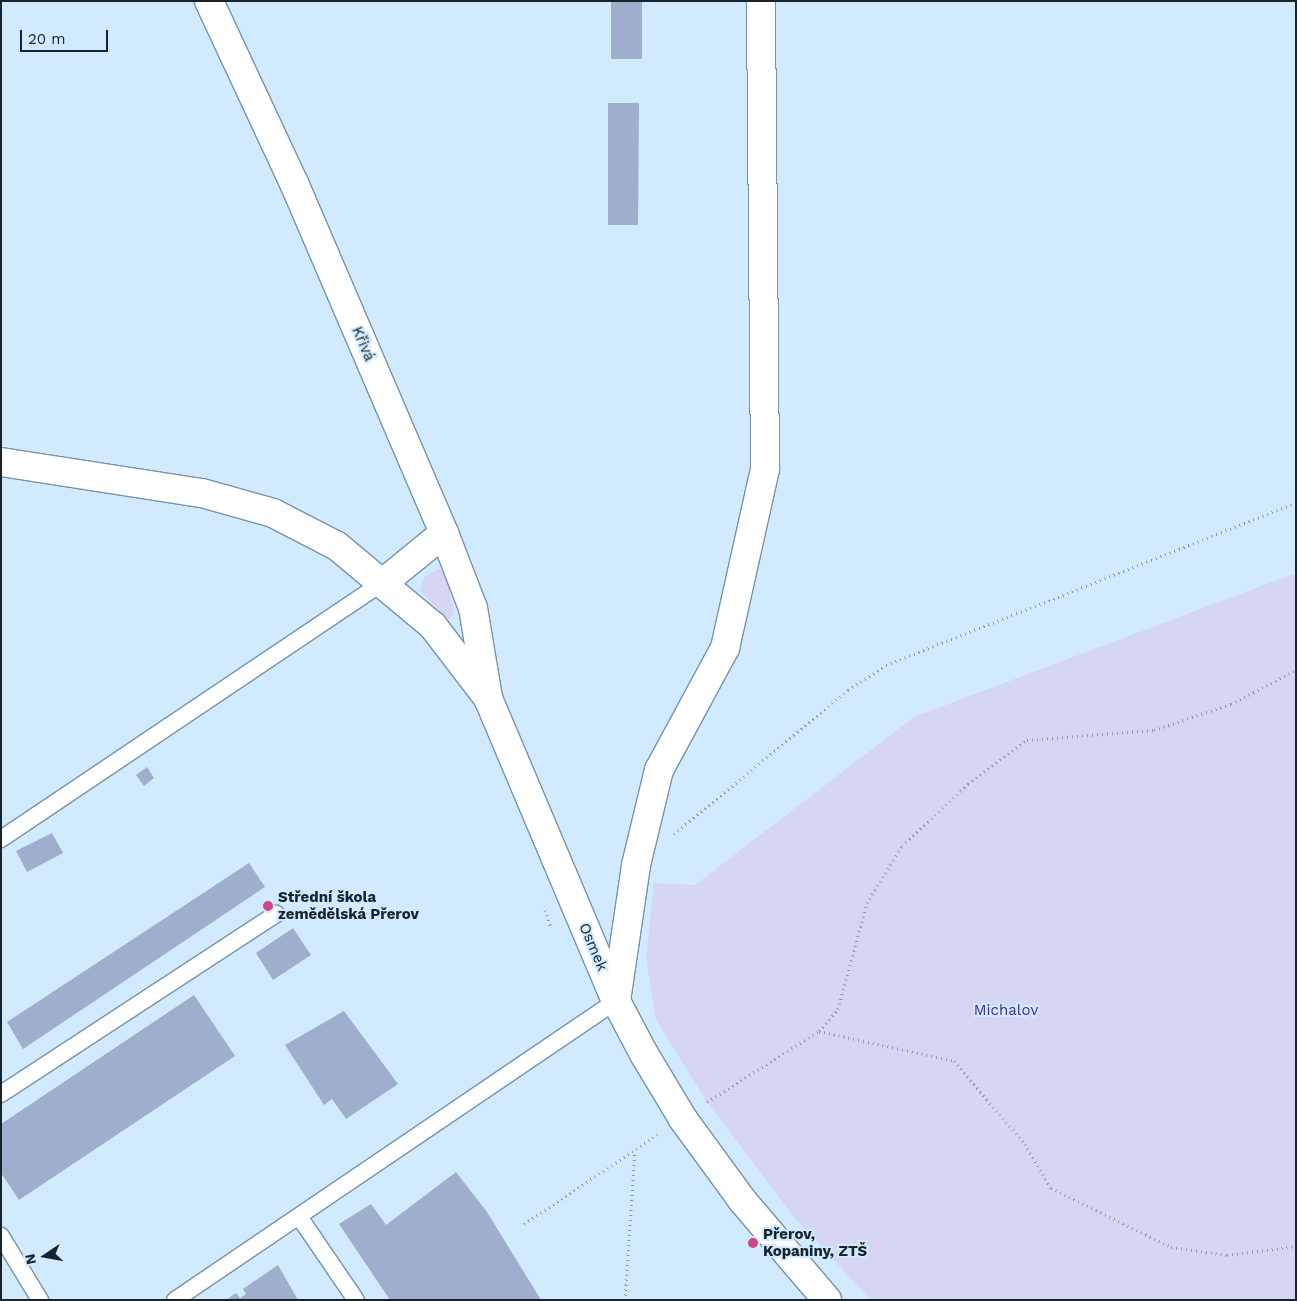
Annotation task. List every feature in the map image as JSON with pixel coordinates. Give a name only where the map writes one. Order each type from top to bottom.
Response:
[{"type":"street","name":"Křivá","points":[[209,1],[294,184],[444,533],[472,608],[488,698]]},
{"type":"street","points":[[616,1001],[636,865],[658,770],[725,648],[765,469],[761,1]]},
{"type":"street","name":"Osmek","points":[[1,462],[202,493],[273,513],[337,546],[384,582],[433,626],[488,698],[616,1001],[683,1119],[742,1200],[827,1300]]},
{"type":"street","points":[[384,582],[444,533]]},
{"type":"lane","points":[[1,839],[384,582]]},
{"type":"lane","points":[[1,1094],[276,914]]},
{"type":"lane","points":[[175,1300],[300,1218],[616,1001]]},
{"type":"lane","points":[[300,1218],[356,1300]]},
{"type":"lane","points":[[1,1236],[40,1300]]},
{"type":"path","points":[[636,865],[848,690],[886,665],[1296,503]]},
{"type":"path","points":[[524,1224],[819,1031],[838,1009],[867,904],[902,846],[976,778],[1026,740],[1154,730],[1230,704],[1296,670]]},
{"type":"path","points":[[819,1031],[954,1061],[1025,1144],[1051,1188],[1171,1247],[1227,1256],[1296,1246]]},
{"type":"path","points":[[626,1300],[635,1150]]},
{"type":"green space","points":[[439,569],[446,574],[454,614],[448,619],[420,591],[424,577]]},
{"type":"green space","name":"Michalov","points":[[1296,573],[1296,1300],[871,1300],[794,1217],[707,1102],[656,1020],[646,958],[654,883],[695,885],[914,717]]},
{"type":"building","points":[[611,1],[642,1],[642,59],[611,59]]},
{"type":"building","points":[[608,103],[639,103],[638,225],[608,225]]},
{"type":"building","points":[[147,767],[154,778],[144,786],[136,775]]},
{"type":"building","points":[[52,833],[63,853],[27,872],[16,851]]},
{"type":"building","points":[[249,863],[265,887],[23,1049],[7,1022]]},
{"type":"building","points":[[293,928],[311,955],[273,980],[256,953]]},
{"type":"building","points":[[194,995],[235,1056],[19,1200],[1,1173],[1,1124]]},
{"type":"building","points":[[344,1011],[398,1084],[346,1119],[332,1099],[324,1105],[285,1045]]},
{"type":"building","points":[[456,1172],[487,1212],[541,1300],[390,1300],[339,1224],[371,1204],[386,1225]]},
{"type":"building","points":[[278,1265],[298,1300],[226,1300],[236,1293],[240,1298],[246,1294],[243,1289]]},
{"type":"place","name":"Střední škola zemědělská Přerov","points":[[268,906]]},
{"type":"place","name":"Přerov, Kopaniny, ZTŠ","points":[[753,1243]]}]
